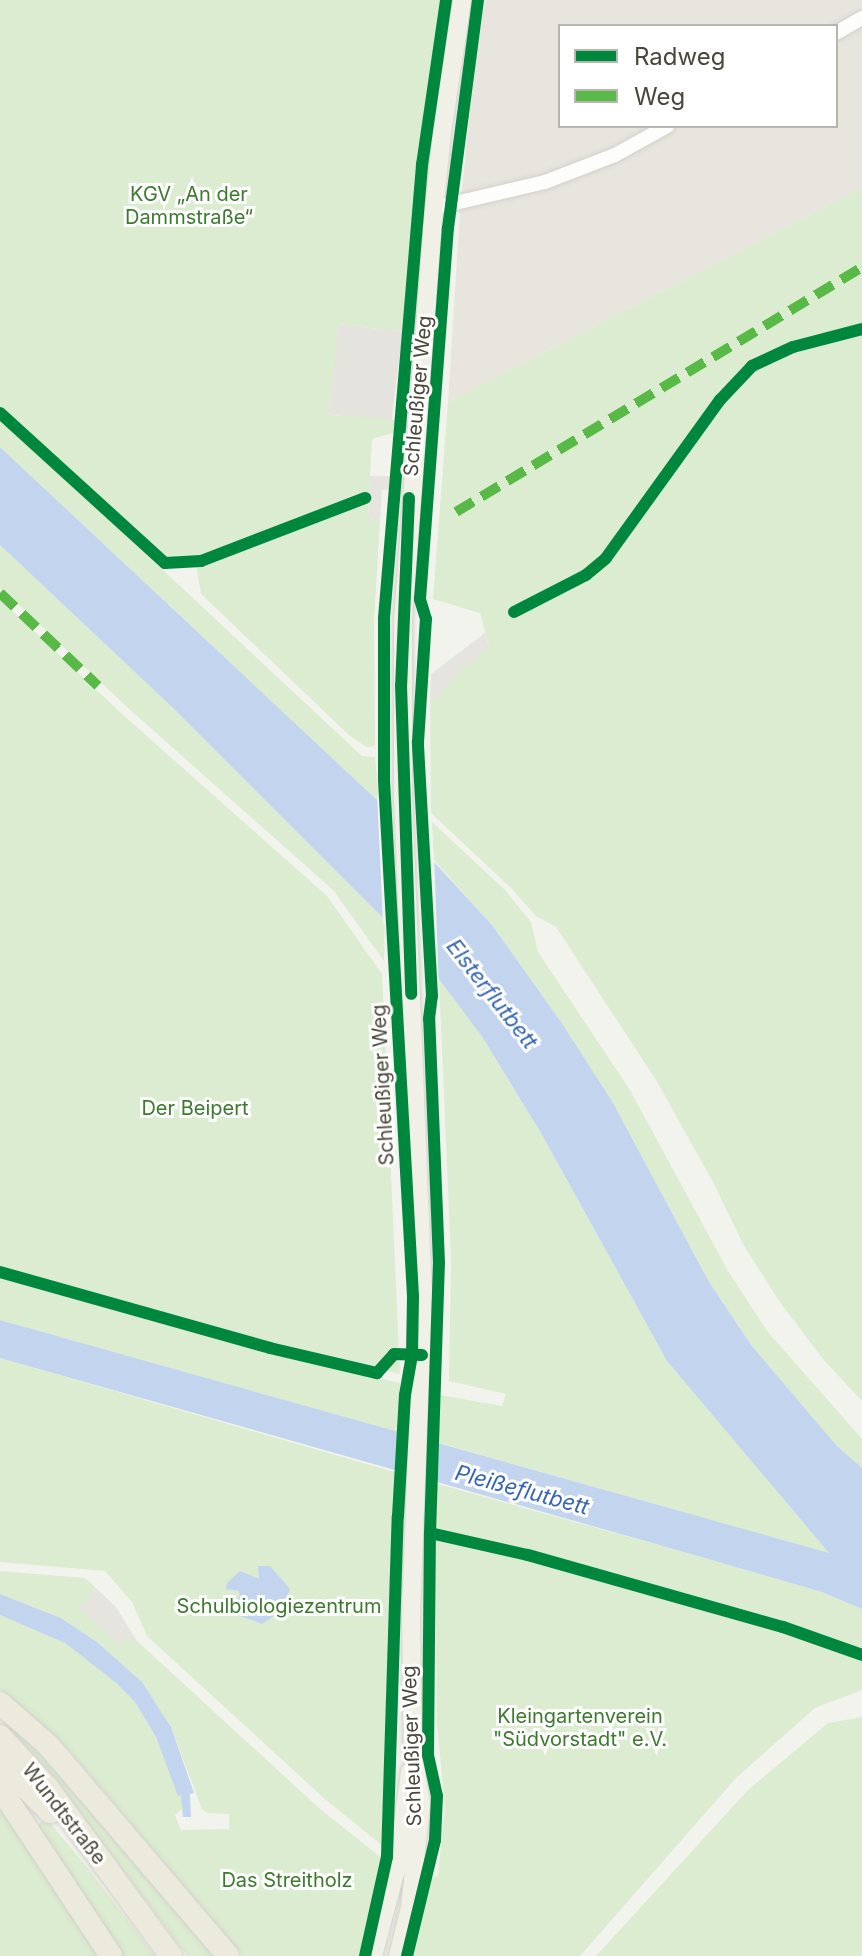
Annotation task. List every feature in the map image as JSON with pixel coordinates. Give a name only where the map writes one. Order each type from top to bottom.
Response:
[{"type":"highway","points":[[0,1703],[48,1745],[228,1956]]},
{"type":"highway","name":"Wundtstraße","points":[[0,1736],[48,1788],[171,1956]]},
{"type":"highway","name":"Wundtstraße","points":[[0,1762],[124,1893]]},
{"type":"highway","points":[[0,1788],[111,1956]]},
{"type":"main road","name":"Schleußiger Weg","points":[[373,1956],[397,1866],[413,1754],[413,1520],[423,1296],[403,799],[401,685],[404,587],[434,208],[462,0]]},
{"type":"main road","name":"Schleußiger Weg","points":[[398,1956],[410,1908],[421,1804],[413,1754]]},
{"type":"street","points":[[838,32],[862,18]]},
{"type":"street","points":[[434,208],[545,182],[615,155],[663,128]]},
{"type":"shaded area","points":[[485,0],[862,0],[862,188],[448,402],[460,210],[474,68]]},
{"type":"shaded area","points":[[338,324],[403,332],[391,422],[327,414]]},
{"type":"shaded area","points":[[370,476],[391,476],[390,489],[382,490],[380,522],[368,518]]},
{"type":"shaded area","points":[[485,633],[489,647],[459,672],[430,706],[431,674]]},
{"type":"shaded area","points":[[96,1588],[116,1607],[137,1641],[126,1639],[120,1645],[80,1609]]},
{"type":"green space","name":"KGV „An der Dammstraße“","points":[[0,0],[441,0],[424,125],[403,332],[338,324],[329,415],[396,420],[396,432],[372,439],[368,518],[380,522],[374,621],[375,746],[367,747],[350,736],[201,594],[195,559],[168,560],[0,407]]},
{"type":"green space","points":[[862,188],[862,1401],[822,1358],[779,1301],[744,1246],[713,1182],[656,1080],[556,927],[536,916],[511,888],[431,813],[430,706],[459,672],[489,647],[480,613],[433,599],[448,402]]},
{"type":"green space","points":[[0,418],[362,756],[375,757],[379,802],[0,447]]},
{"type":"green space","points":[[0,545],[172,707],[385,920],[384,961],[333,890],[128,708],[0,587]]},
{"type":"green space","name":"Der Beipert","points":[[0,599],[122,714],[327,896],[382,974],[400,1374],[271,1344],[0,1267]]},
{"type":"green space","points":[[432,822],[505,890],[531,922],[538,952],[630,1090],[728,1271],[768,1332],[862,1439],[862,1468],[837,1446],[751,1345],[709,1282],[612,1101],[561,1022],[492,925],[434,860]]},
{"type":"green space","points":[[439,979],[483,1038],[541,1133],[667,1361],[830,1554],[436,1442],[440,1395],[502,1406],[506,1394],[449,1381],[451,1261]]},
{"type":"green space","points":[[0,1276],[269,1352],[400,1383],[400,1433],[0,1320]]},
{"type":"green space","name":"Schulbiologiezentrum","points":[[0,1358],[398,1473],[383,1846],[326,1800],[147,1636],[132,1602],[105,1571],[0,1562]]},
{"type":"green space","name":"Kleingartenverein \"Südvorstadt\" e.V.","points":[[434,1483],[822,1592],[862,1609],[862,1690],[815,1708],[736,1778],[580,1956],[411,1956],[426,1882],[438,1875],[445,1808],[437,1723]]},
{"type":"green space","name":"Das Streitholz","points":[[0,1571],[85,1578],[96,1588],[81,1609],[120,1645],[126,1639],[137,1641],[319,1808],[383,1859],[384,1872],[362,1956],[243,1956],[71,1753],[0,1689],[0,1615],[65,1643],[115,1682],[135,1702],[156,1737],[178,1795],[181,1795],[183,1808],[175,1815],[181,1830],[229,1829],[229,1814],[207,1813],[202,1809],[171,1727],[142,1682],[97,1642],[61,1618],[0,1594]]},
{"type":"green space","points":[[862,1717],[862,1956],[596,1956],[748,1790],[828,1723]]},
{"type":"green space","points":[[15,1723],[222,1956],[187,1956],[73,1804],[7,1731]]},
{"type":"green space","points":[[0,1803],[102,1956],[0,1956]]},
{"type":"green space","points":[[46,1818],[155,1956],[121,1956],[37,1825]]},
{"type":"water","points":[[0,447],[379,802],[492,925],[612,1101],[709,1282],[751,1345],[837,1446],[862,1468],[862,1609],[822,1592],[0,1358],[0,1320],[829,1553],[667,1361],[541,1133],[483,1038],[439,979],[385,920],[172,707],[0,545]]},
{"type":"water","points":[[258,1566],[270,1566],[290,1589],[286,1598],[276,1606],[274,1616],[262,1624],[235,1614],[232,1605],[240,1596],[239,1591],[226,1589],[227,1583],[240,1571],[259,1579]]},
{"type":"water","points":[[0,1594],[61,1618],[97,1642],[142,1682],[171,1727],[194,1793],[190,1794],[191,1817],[183,1817],[181,1795],[178,1796],[156,1737],[135,1702],[115,1682],[65,1643],[0,1615]]},
{"type":"pier","points":[[377,795],[434,854],[439,986],[383,923]]},
{"type":"pier","points":[[399,1428],[437,1438],[435,1487],[396,1476]]},
{"type":"marked path","points":[[456,512],[862,267]]},
{"type":"marked path","points":[[0,593],[98,686]]},
{"type":"cycle path","points":[[365,1956],[387,1857],[398,1516],[405,1395],[412,1355],[413,1296],[384,780],[384,618],[422,165],[446,0]]},
{"type":"cycle path","points":[[407,1956],[435,1840],[437,1796],[428,1755],[430,1533],[439,1263],[429,1019],[432,996],[418,742],[426,619],[420,599],[448,228],[478,0]]},
{"type":"cycle path","points":[[514,612],[586,575],[606,558],[720,400],[752,366],[793,347],[862,329]]},
{"type":"cycle path","points":[[0,413],[165,563],[201,561],[365,498]]},
{"type":"cycle path","points":[[409,498],[401,685],[411,994]]},
{"type":"cycle path","points":[[0,1272],[270,1348],[377,1373],[394,1354],[422,1355]]},
{"type":"cycle path","points":[[430,1533],[528,1555],[783,1627],[862,1655]]},
{"type":"water label","name":"Elsterflutbett","points":[[492,994]]},
{"type":"water label","name":"Pleißeflutbett","points":[[522,1490]]}]
